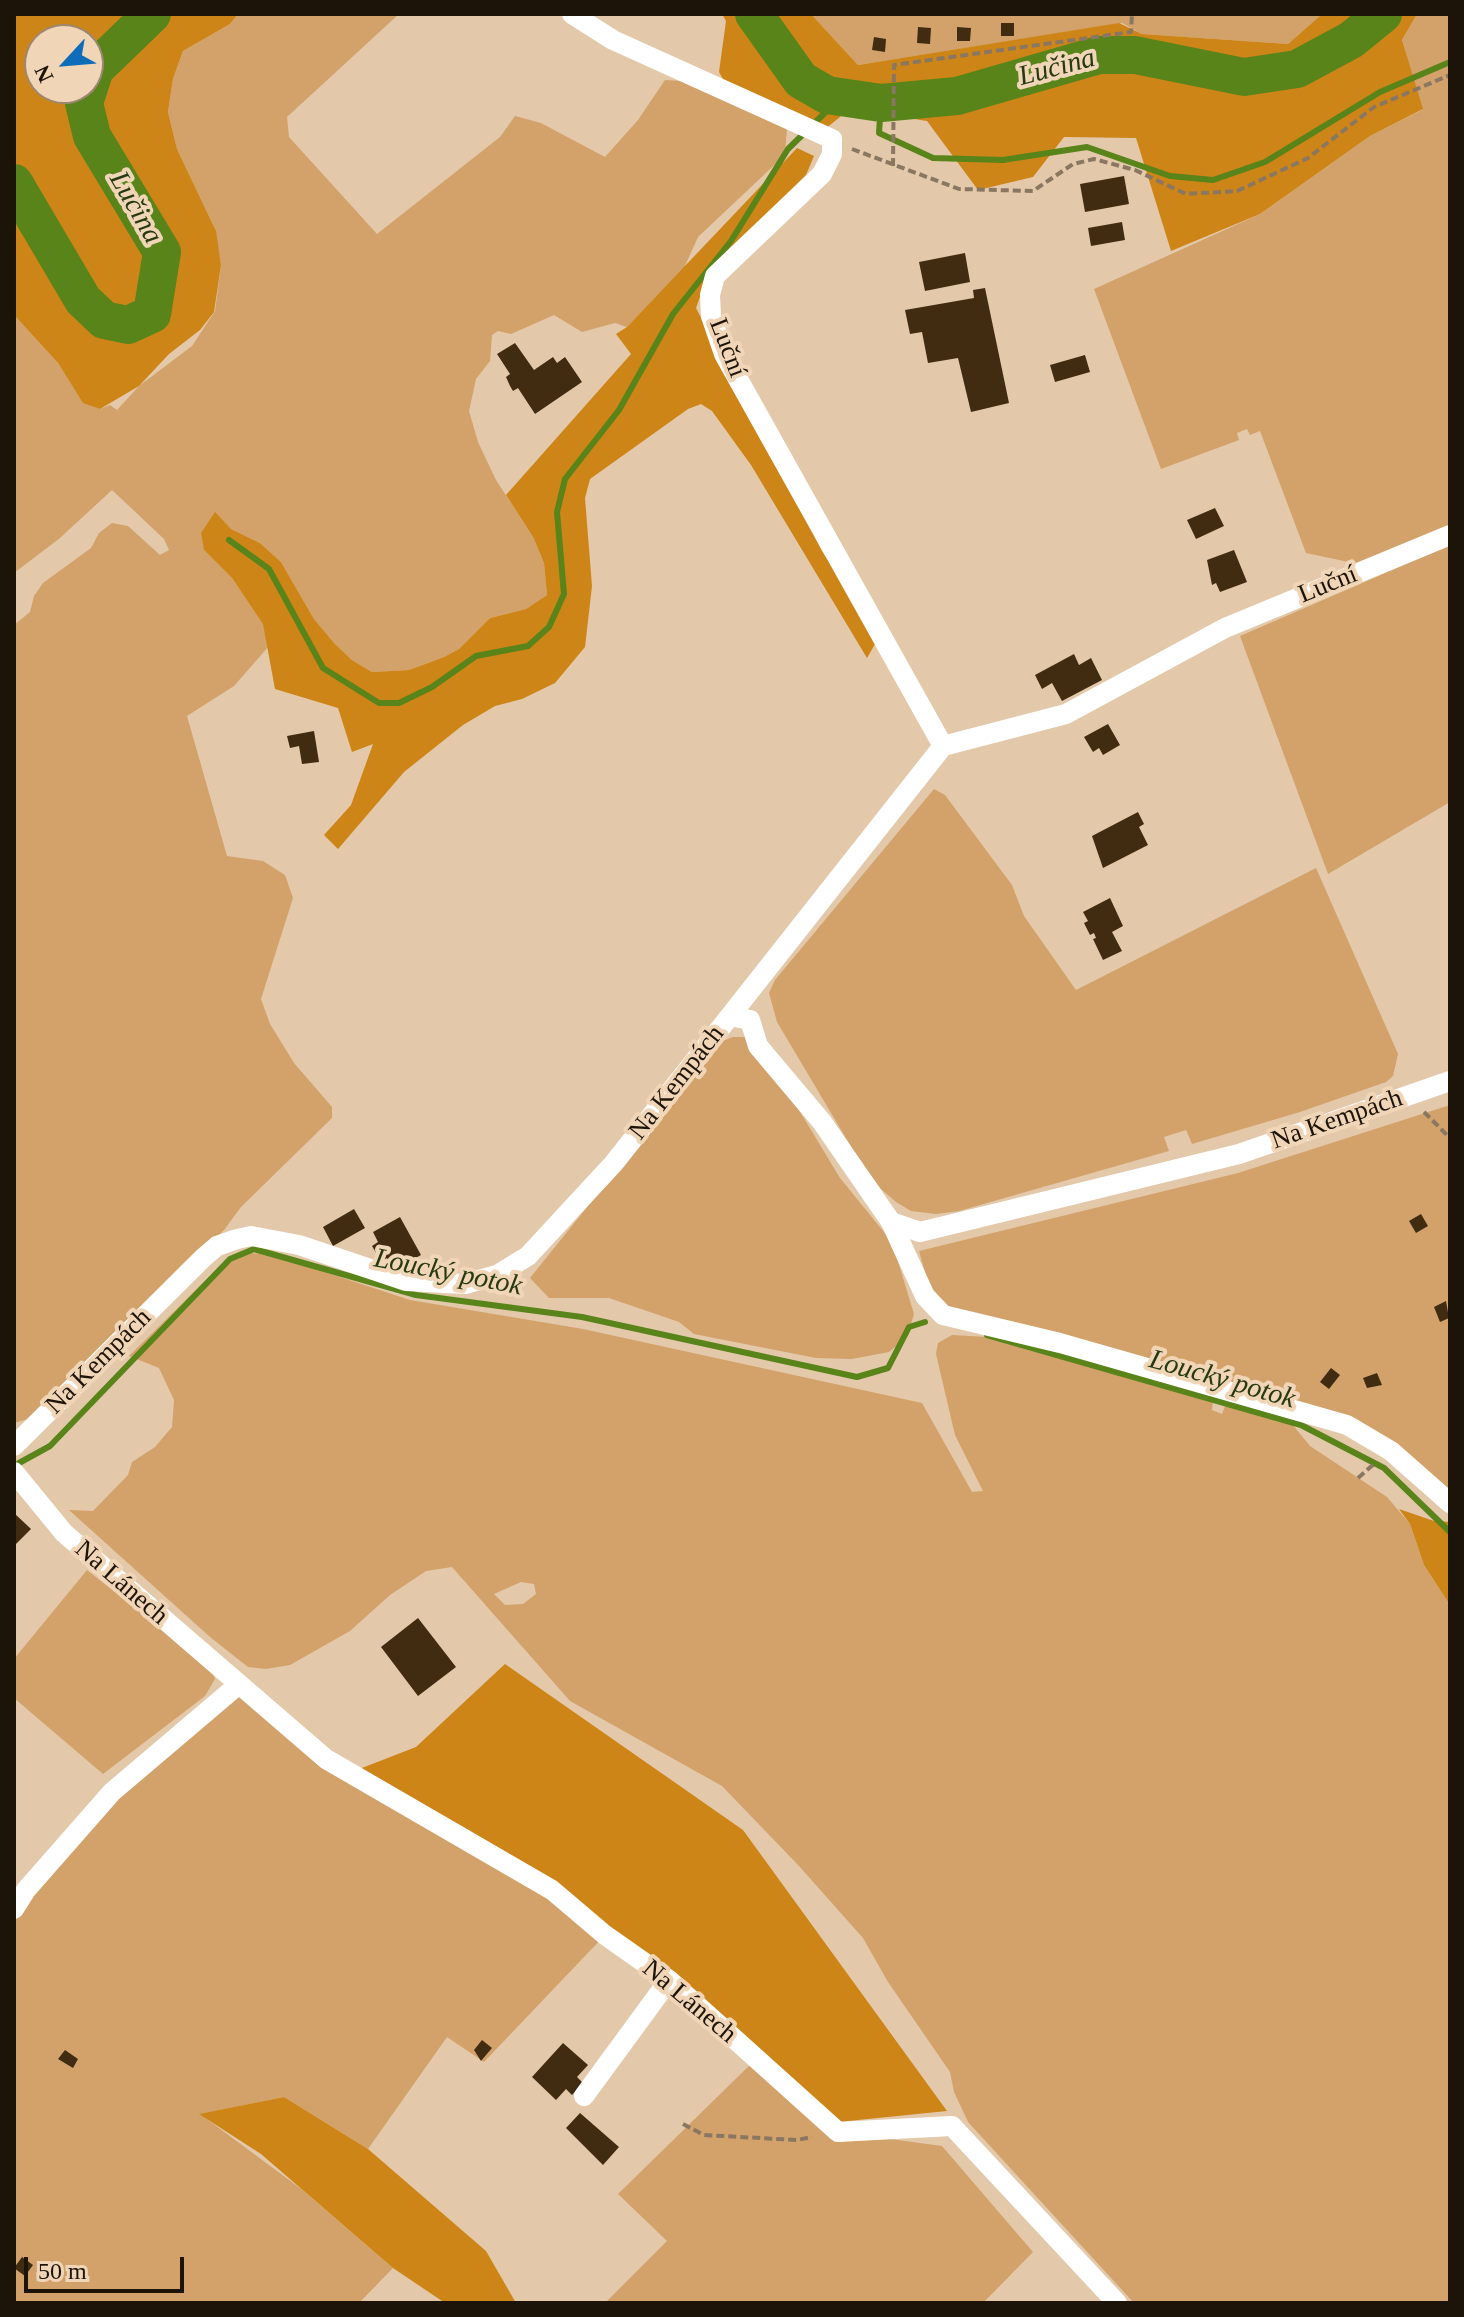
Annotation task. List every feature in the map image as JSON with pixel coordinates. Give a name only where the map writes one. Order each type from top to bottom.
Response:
[{"type":"street","points":[[572,14],[613,40],[832,139]]},
{"type":"street","name":"Luční","points":[[832,139],[832,154],[822,174],[715,276],[710,295],[711,316],[724,354],[943,746],[1066,714],[1225,628],[1450,535]]},
{"type":"street","points":[[730,1016],[943,746]]},
{"type":"street","name":"Na Kempách","points":[[14,1446],[217,1246],[251,1236],[299,1245],[406,1281],[465,1284],[497,1275],[528,1256],[614,1163],[730,1016],[750,1020],[758,1046],[822,1122],[891,1222],[920,1232],[1209,1161],[1450,1081]]},
{"type":"street","points":[[891,1222],[925,1296],[943,1315],[1060,1343],[1347,1425],[1391,1451],[1450,1503]]},
{"type":"street","name":"Na Lánech","points":[[14,1472],[64,1533],[326,1759],[552,1890],[605,1935],[669,1980],[838,2132]]},
{"type":"street","points":[[14,1909],[112,1792],[238,1685]]},
{"type":"street","points":[[584,2096],[669,1980]]},
{"type":"street","points":[[838,2132],[952,2126],[1117,2303]]},
{"type":"path","points":[[893,166],[894,65],[1131,32],[1132,14]]},
{"type":"path","points":[[832,139],[893,166],[959,189],[1033,191],[1073,164],[1094,159],[1135,170],[1186,194],[1237,191],[1308,158],[1374,107],[1450,75]]},
{"type":"path","points":[[1408,1096],[1450,1138]]},
{"type":"path","points":[[1358,1478],[1369,1467]]},
{"type":"path","points":[[683,2124],[704,2135],[747,2138],[797,2140],[838,2132]]},
{"type":"shaded area","points":[[14,14],[238,14],[230,24],[183,51],[173,79],[168,112],[177,149],[216,231],[221,265],[214,312],[200,330],[169,354],[139,386],[100,409],[83,403],[58,363],[14,315]]},
{"type":"shaded area","points":[[238,14],[399,14],[287,117],[289,137],[377,234],[500,137],[515,116],[541,123],[605,157],[638,120],[665,80],[682,81],[787,128],[785,155],[698,237],[684,268],[627,327],[615,323],[582,332],[554,315],[511,334],[498,331],[492,335],[490,361],[476,379],[469,411],[478,442],[496,480],[533,537],[544,563],[547,595],[526,609],[490,618],[459,649],[444,657],[409,670],[372,672],[352,660],[335,644],[314,619],[281,562],[260,543],[231,529],[204,550],[232,578],[265,626],[269,646],[234,686],[187,716],[227,856],[263,861],[285,875],[293,898],[261,999],[270,1024],[294,1063],[332,1107],[332,1118],[241,1207],[224,1230],[28,1419],[14,1423],[14,625],[30,612],[34,596],[43,583],[91,548],[99,533],[112,523],[128,526],[160,555],[169,550],[164,539],[112,490],[60,538],[14,573],[14,315],[58,363],[83,402],[100,409],[110,405],[117,410],[139,386],[192,346],[215,311],[221,265],[215,229],[177,149],[168,112],[173,79],[183,51],[230,24]]},
{"type":"shaded area","points":[[722,14],[811,14],[858,65],[1119,23],[1142,34],[1288,44],[1322,14],[1417,14],[1402,40],[1423,109],[1370,136],[1260,214],[1171,251],[1136,138],[1064,137],[1033,177],[978,190],[927,121],[850,109],[825,129],[736,102],[719,72],[726,21]]},
{"type":"shaded area","points":[[811,14],[1322,14],[1288,44],[1142,34],[1122,23],[858,65]]},
{"type":"shaded area","points":[[1417,14],[1450,14],[1450,532],[1358,564],[1306,553],[1260,431],[1250,435],[1247,429],[1237,433],[1239,440],[1161,469],[1094,289],[1260,214],[1370,136],[1422,110],[1402,40]]},
{"type":"shaded area","points":[[797,148],[814,156],[806,175],[707,277],[696,308],[822,551],[878,639],[867,658],[751,465],[712,411],[701,404],[688,409],[590,479],[585,498],[592,586],[585,647],[555,683],[522,699],[495,706],[463,725],[404,772],[338,849],[324,835],[351,805],[373,744],[352,752],[338,708],[275,689],[263,624],[232,578],[204,550],[201,533],[215,512],[231,529],[260,543],[281,562],[314,619],[335,644],[352,660],[372,672],[409,670],[444,657],[459,649],[490,618],[526,609],[547,595],[544,563],[533,537],[506,495],[631,354],[616,334],[627,327]]},
{"type":"shaded area","points":[[1450,545],[1450,802],[1328,874],[1240,636]]},
{"type":"shaded area","points":[[934,789],[945,795],[1012,885],[1024,916],[1076,990],[1316,868],[1398,1054],[1393,1076],[1386,1082],[1300,1112],[1192,1144],[1186,1130],[1164,1137],[1169,1151],[959,1211],[936,1214],[911,1211],[896,1202],[881,1189],[856,1155],[777,1022],[769,993],[775,980]]},
{"type":"shaded area","points":[[733,1037],[746,1037],[776,1072],[840,1178],[892,1242],[914,1314],[907,1337],[889,1352],[852,1359],[816,1358],[694,1334],[679,1322],[609,1298],[549,1298],[530,1278],[720,1042]]},
{"type":"shaded area","points":[[1450,1105],[1450,1492],[1371,1430],[935,1306],[919,1251],[1238,1173]]},
{"type":"shaded area","points":[[270,1254],[410,1300],[583,1329],[922,1403],[972,1492],[983,1491],[955,1435],[936,1354],[938,1343],[952,1335],[987,1337],[1213,1401],[1212,1410],[1222,1414],[1226,1403],[1292,1424],[1310,1446],[1387,1497],[1410,1524],[1424,1565],[1450,1605],[1450,2303],[1134,2303],[968,2122],[954,2092],[950,2072],[888,1982],[863,1938],[799,1866],[722,1786],[570,1701],[452,1567],[426,1571],[390,1595],[350,1631],[290,1665],[266,1669],[248,1667],[210,1637],[69,1510],[93,1511],[128,1475],[132,1462],[155,1447],[172,1427],[174,1400],[159,1368],[129,1356],[235,1255]],"holes":[[[521,1582],[534,1584],[536,1594],[523,1604],[505,1605],[494,1594]]]},
{"type":"shaded area","points":[[1399,1509],[1434,1521],[1450,1522],[1450,1605],[1424,1565],[1410,1524]]},
{"type":"shaded area","points":[[87,1570],[211,1668],[215,1679],[205,1696],[103,1774],[14,1698],[14,1659]]},
{"type":"shaded area","points":[[505,1664],[743,1830],[947,2111],[828,2123],[552,1890],[349,1773],[416,1747]]},
{"type":"shaded area","points":[[238,1685],[326,1759],[605,1935],[484,2062],[447,2037],[368,2149],[284,2097],[200,2114],[300,2188],[393,2268],[359,2303],[14,2303],[14,1909],[112,1792]]},
{"type":"shaded area","points":[[754,2061],[838,2132],[942,2146],[1033,2252],[983,2303],[605,2303],[667,2241],[618,2194]]},
{"type":"shaded area","points":[[284,2097],[368,2149],[486,2251],[516,2303],[445,2303],[393,2268],[261,2154],[199,2114]]},
{"type":"building","points":[[1001,23],[1014,23],[1014,36],[1001,36]]},
{"type":"building","points":[[918,27],[931,28],[930,44],[917,43]]},
{"type":"building","points":[[957,27],[971,28],[970,41],[957,41]]},
{"type":"building","points":[[874,37],[886,39],[885,52],[872,50]]},
{"type":"building","points":[[1124,176],[1129,204],[1085,212],[1080,184]]},
{"type":"building","points":[[1122,222],[1125,240],[1091,246],[1088,228]]},
{"type":"building","points":[[965,253],[970,282],[925,291],[919,262]]},
{"type":"building","points":[[985,288],[1009,403],[971,412],[958,358],[928,363],[922,332],[910,334],[905,310],[974,298],[973,290]]},
{"type":"building","points":[[515,343],[534,370],[553,357],[557,363],[565,357],[582,382],[535,414],[518,388],[513,391],[506,377],[510,374],[497,354]]},
{"type":"building","points":[[1085,355],[1090,372],[1055,382],[1050,365]]},
{"type":"building","points":[[1215,508],[1224,526],[1196,539],[1187,520]]},
{"type":"building","points":[[1234,550],[1247,582],[1220,592],[1216,583],[1212,585],[1207,560]]},
{"type":"building","points":[[1074,654],[1079,665],[1091,658],[1102,680],[1062,701],[1052,683],[1042,689],[1035,675]]},
{"type":"building","points":[[1108,724],[1120,745],[1103,755],[1099,748],[1093,752],[1084,737]]},
{"type":"building","points":[[314,731],[319,762],[302,764],[299,746],[290,748],[287,736]]},
{"type":"building","points":[[1138,812],[1144,824],[1139,827],[1148,845],[1103,868],[1092,836]]},
{"type":"building","points":[[1110,898],[1123,926],[1112,932],[1122,951],[1103,960],[1093,939],[1096,938],[1094,933],[1090,935],[1084,923],[1088,921],[1083,912]]},
{"type":"building","points":[[354,1209],[365,1228],[333,1246],[323,1227]]},
{"type":"building","points":[[1421,1214],[1428,1226],[1416,1233],[1409,1221]]},
{"type":"building","points":[[400,1217],[421,1255],[394,1270],[387,1258],[381,1261],[372,1246],[378,1242],[373,1232]]},
{"type":"building","points":[[1446,1301],[1449,1318],[1440,1322],[1434,1307]]},
{"type":"building","points":[[1331,1368],[1340,1375],[1329,1389],[1320,1382]]},
{"type":"building","points":[[1377,1373],[1382,1385],[1367,1388],[1363,1378]]},
{"type":"building","points":[[14,1513],[31,1529],[14,1546]]},
{"type":"building","points":[[418,1618],[456,1667],[418,1696],[381,1647]]},
{"type":"building","points":[[482,2040],[492,2048],[481,2061],[474,2050]]},
{"type":"building","points":[[563,2043],[588,2065],[577,2077],[583,2083],[572,2095],[566,2089],[556,2100],[532,2077]]},
{"type":"building","points":[[65,2050],[78,2059],[73,2068],[58,2059]]},
{"type":"building","points":[[580,2113],[619,2147],[603,2165],[566,2128]]},
{"type":"building","points":[[22,2257],[33,2265],[25,2276],[14,2268]]},
{"type":"waterway","name":"Lučina","points":[[14,183],[83,300],[104,320],[128,325],[152,314],[162,252],[92,136],[84,103],[95,69],[152,14]]},
{"type":"waterway","name":"Lučina","points":[[754,14],[801,80],[827,95],[881,103],[957,96],[1099,55],[1135,55],[1244,77],[1297,69],[1351,40],[1383,14]]},
{"type":"waterway","points":[[881,103],[879,133],[933,158],[1003,160],[1087,147],[1170,176],[1213,180],[1265,162],[1380,92],[1450,62]]},
{"type":"waterway","points":[[229,540],[269,569],[323,668],[379,703],[399,703],[432,687],[476,656],[528,646],[549,627],[564,594],[557,512],[565,479],[619,410],[673,314],[731,241],[788,149],[840,98]]},
{"type":"waterway","name":"Loucký potok","points":[[19,1463],[50,1446],[230,1259],[254,1249],[416,1295],[582,1317],[857,1377],[888,1368],[909,1327],[925,1322]]},
{"type":"waterway","name":"Loucký potok","points":[[987,1335],[1301,1425],[1384,1468],[1450,1532]]}]
